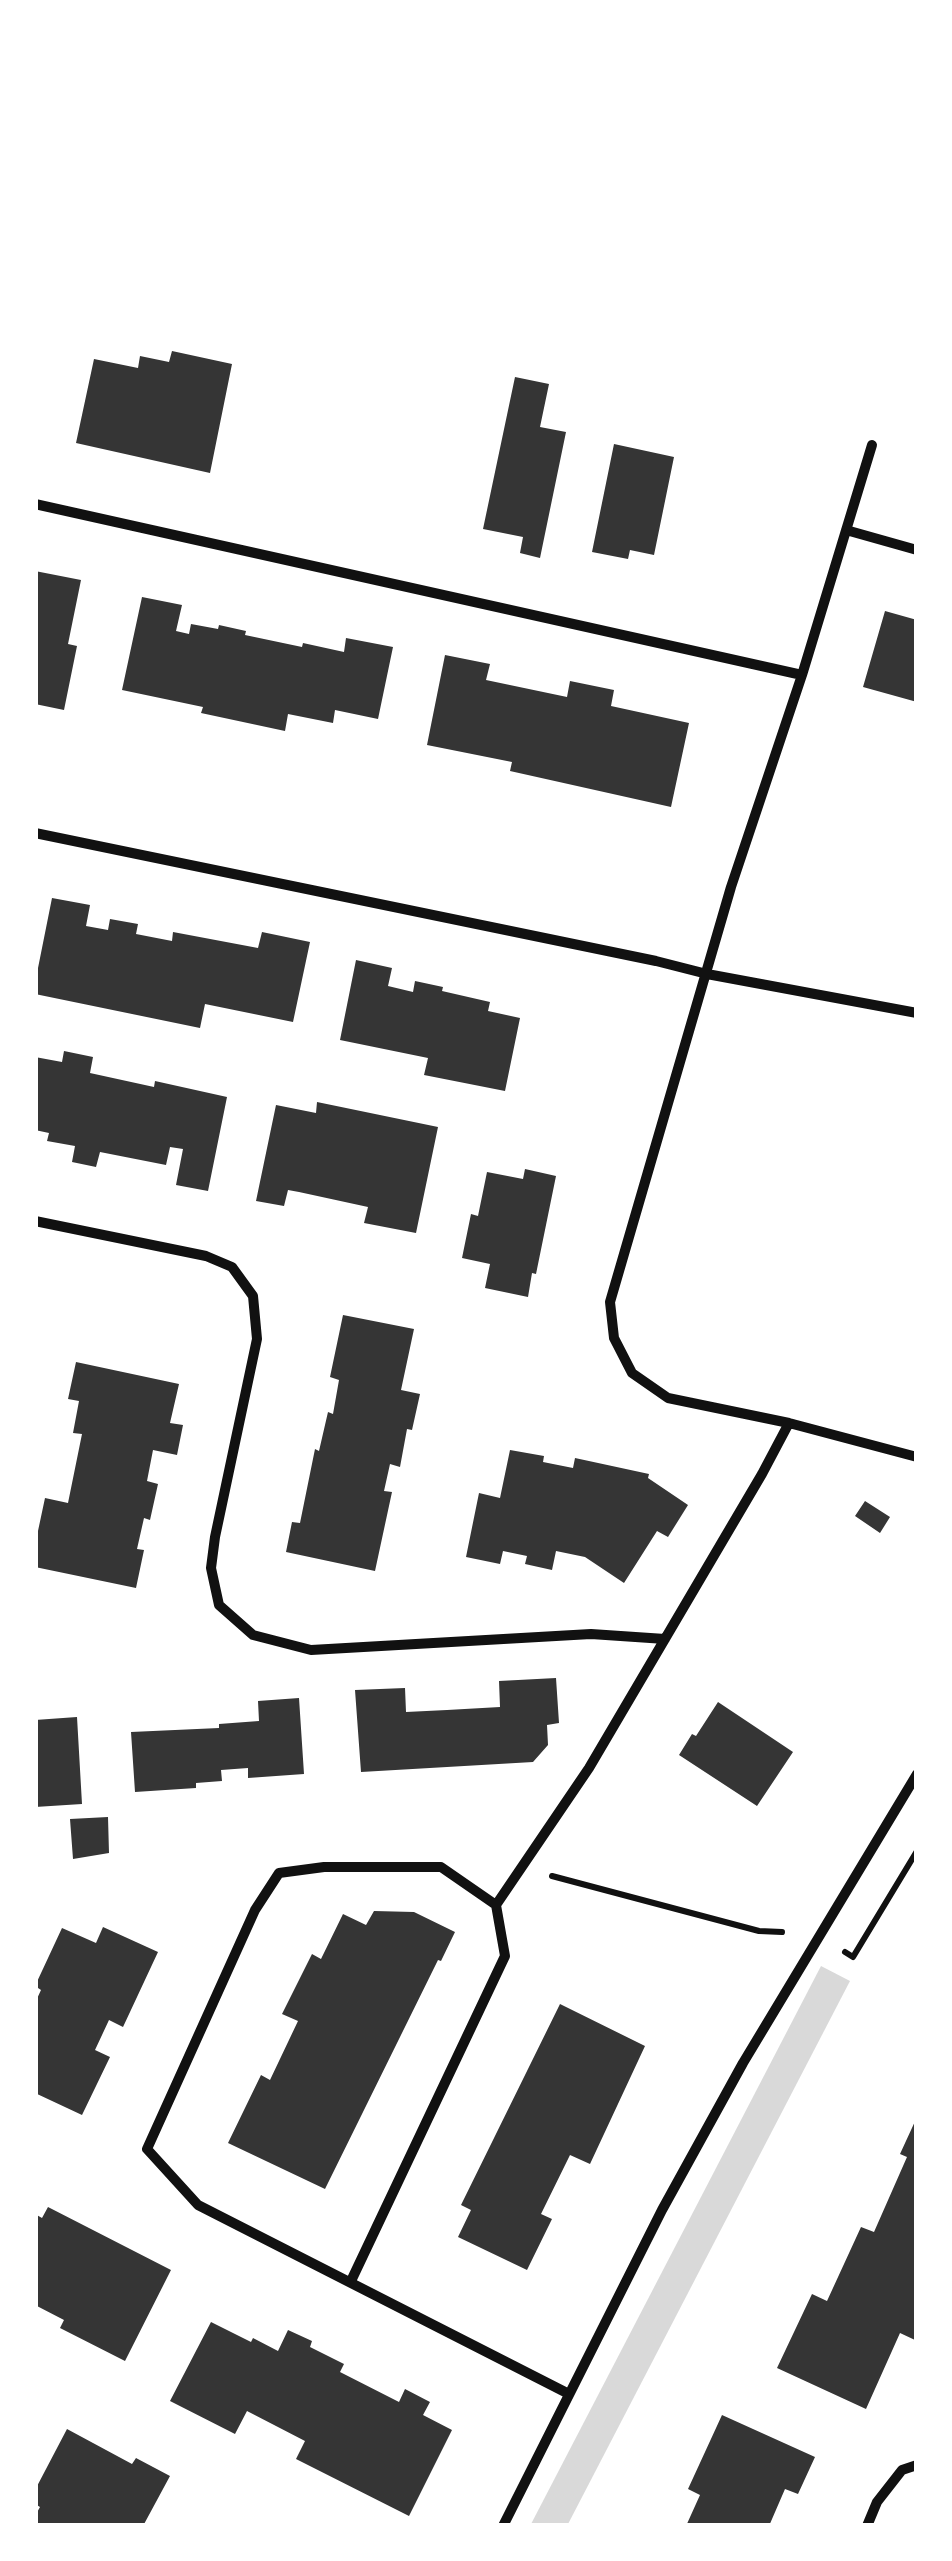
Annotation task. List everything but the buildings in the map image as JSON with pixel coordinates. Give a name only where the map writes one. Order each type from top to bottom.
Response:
[{"type":"street","points":[[872,445],[802,675],[731,887],[610,1302],[614,1338],[632,1373],[668,1398],[789,1423],[917,1457]]},
{"type":"street","points":[[35,504],[802,675]]},
{"type":"street","points":[[846,530],[917,550]]},
{"type":"street","points":[[35,832],[707,974],[917,1013]]},
{"type":"street","points":[[35,1221],[206,1256],[232,1268],[253,1296],[256,1339],[211,1568],[219,1605],[253,1635],[311,1650],[591,1634],[665,1638]]},
{"type":"street","points":[[351,2281],[505,1956],[496,1905],[589,1768],[789,1423]]},
{"type":"street","points":[[503,2526],[662,2210],[743,2062],[917,1774]]},
{"type":"street","points":[[496,1905],[441,1867],[324,1867],[279,1873],[255,1910],[146,2149],[198,2205],[569,2394]]},
{"type":"street","points":[[867,2526],[877,2502],[902,2470],[917,2465]]},
{"type":"path","points":[[525,1862],[546,1874],[759,1930],[818,1935]]},
{"type":"shaded area","points":[[821,1966],[850,1981],[567,2526],[530,2526]]}]
